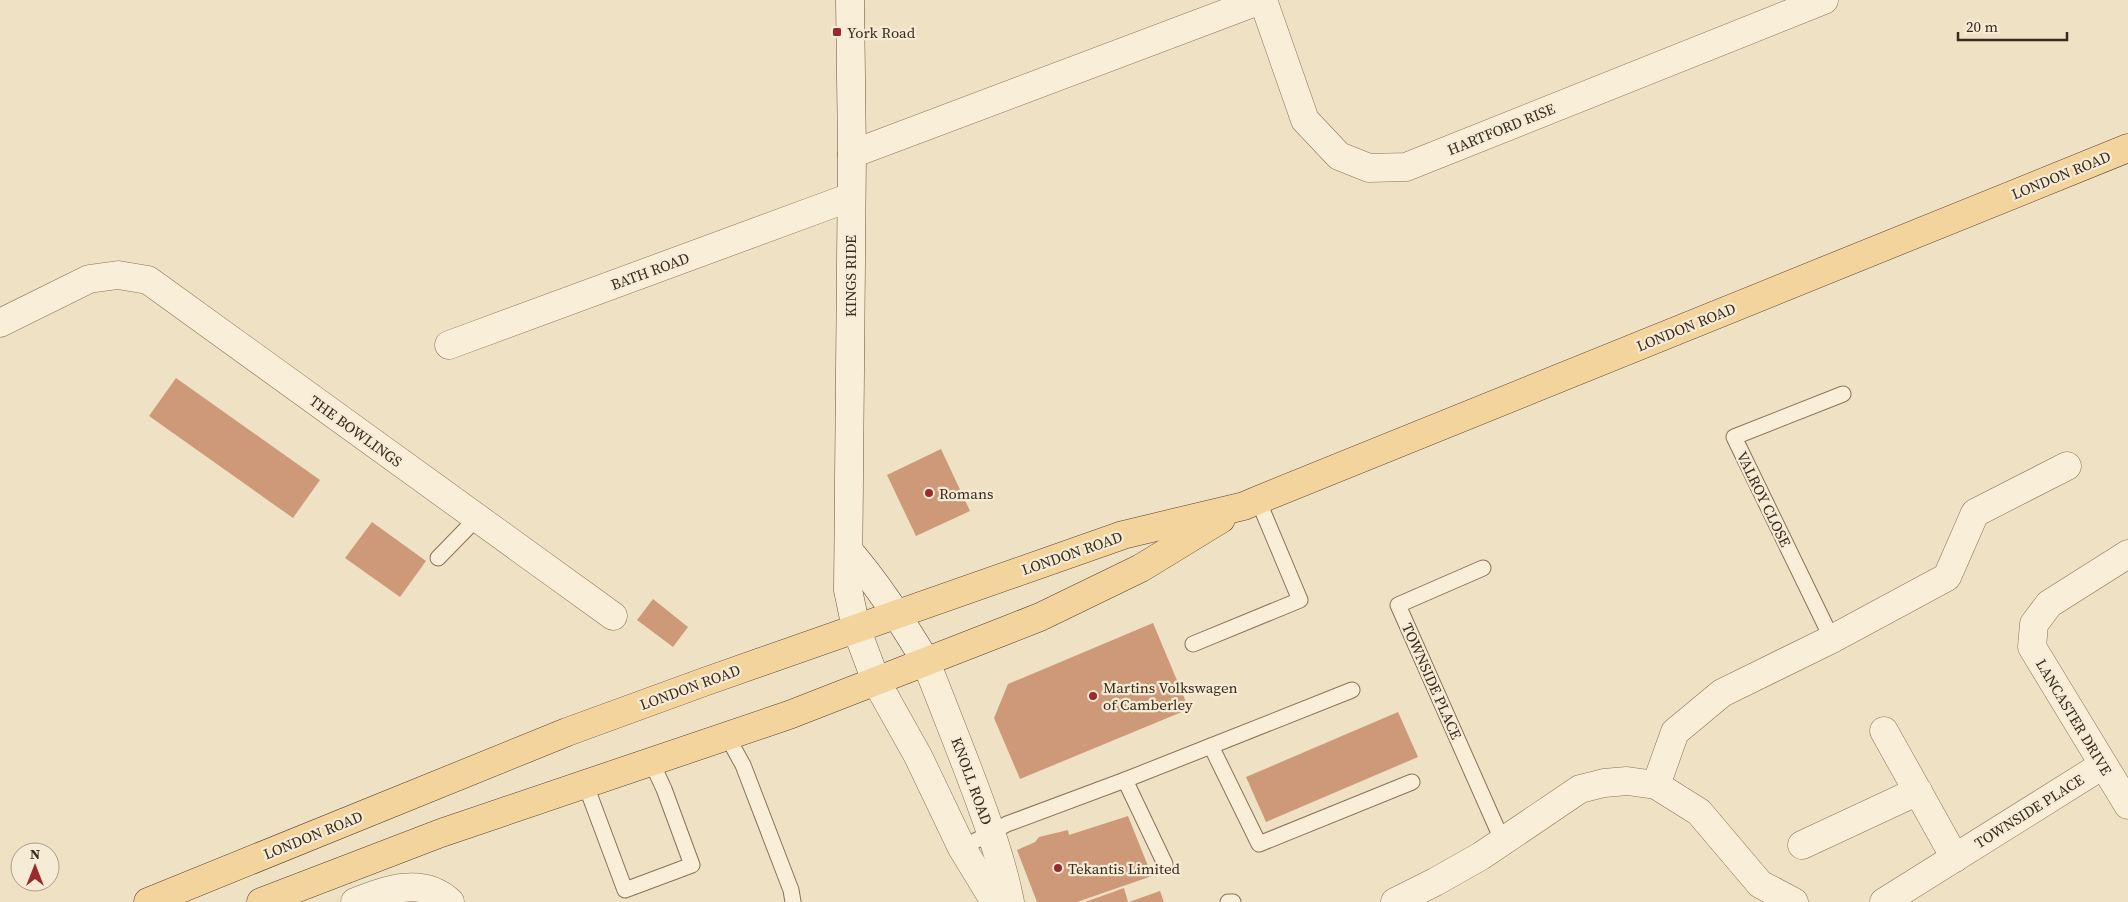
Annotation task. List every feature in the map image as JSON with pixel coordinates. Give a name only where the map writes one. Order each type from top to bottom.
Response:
[{"type":"main road","name":"LONDON ROAD","points":[[148,902],[567,732],[856,628],[1123,535],[1251,503],[2128,148]]},
{"type":"main road","name":"LONDON ROAD","points":[[261,902],[441,833],[727,736],[926,662],[1040,617],[1141,568],[1251,503]]},
{"type":"street","name":"KINGS RIDE","points":[[850,0],[852,154],[850,551],[848,590],[856,628],[876,681]]},
{"type":"street","points":[[852,154],[1262,0]]},
{"type":"street","name":"HARTFORD RISE","points":[[1262,0],[1305,120],[1339,156],[1370,168],[1406,167],[1824,0]]},
{"type":"street","name":"BATH ROAD","points":[[449,344],[851,197]]},
{"type":"street","name":"THE BOWLINGS","points":[[0,323],[89,279],[118,275],[148,280],[614,616]]},
{"type":"street","points":[[1656,785],[1675,732],[1722,693],[1832,639],[1947,577],[1975,513],[2067,466]]},
{"type":"street","points":[[850,551],[898,614]]},
{"type":"street","name":"LANCASTER DRIVE","points":[[2128,554],[2049,604],[2034,624],[2032,647],[2128,805]]},
{"type":"street","name":"KNOLL ROAD","points":[[898,614],[926,662],[962,752],[1003,868],[1010,902]]},
{"type":"street","points":[[876,681],[918,756],[962,848],[995,902]]},
{"type":"street","points":[[1884,731],[1954,858]]},
{"type":"street","name":"TOWNSIDE PLACE","points":[[1884,902],[2103,764]]},
{"type":"street","points":[[1395,902],[1435,882],[1503,842],[1580,789],[1604,783],[1627,781],[1656,785],[1699,812],[1760,884],[1794,902]]},
{"type":"street","points":[[1802,845],[1918,791]]},
{"type":"street","points":[[356,902],[386,890],[416,887],[441,896]]},
{"type":"lane","name":"VALROY CLOSE","points":[[1832,639],[1734,437],[1843,394]]},
{"type":"lane","points":[[1193,644],[1300,600],[1251,503]]},
{"type":"lane","points":[[438,558],[477,518]]},
{"type":"lane","name":"TOWNSIDE PLACE","points":[[1483,568],[1398,605],[1503,842]]},
{"type":"lane","points":[[962,848],[1007,824],[1126,780],[1352,690]]},
{"type":"lane","points":[[727,736],[743,764],[791,890],[793,902]]},
{"type":"lane","points":[[1211,746],[1259,844],[1412,782]]},
{"type":"lane","points":[[584,783],[624,890],[692,865],[664,789],[651,761]]},
{"type":"lane","points":[[1126,780],[1165,864]]},
{"type":"building","points":[[176,378],[320,480],[293,518],[149,416]]},
{"type":"building","name":"Romans","points":[[941,449],[970,511],[916,536],[887,475]]},
{"type":"building","points":[[372,522],[426,561],[400,597],[345,558]]},
{"type":"building","points":[[653,599],[688,627],[673,647],[637,620]]},
{"type":"building","name":"Martins Volkswagen of Camberley","points":[[1153,623],[1189,709],[1020,779],[994,718],[1008,684]]},
{"type":"building","points":[[1398,712],[1418,757],[1266,822],[1246,777]]},
{"type":"building","points":[[1128,816],[1152,876],[1077,902],[1037,902],[1017,850],[1035,842],[1039,837],[1068,830],[1069,835]]},
{"type":"building","points":[[1124,888],[1128,902],[1085,902]]},
{"type":"building","points":[[1160,891],[1164,902],[1129,902]]},
{"type":"place","name":"York Road","points":[[837,32]]},
{"type":"place","name":"Romans","points":[[929,493]]},
{"type":"place","name":"Martins Volkswagen of Camberley","points":[[1093,696]]},
{"type":"place","name":"Tekantis Limited","points":[[1058,868]]}]
